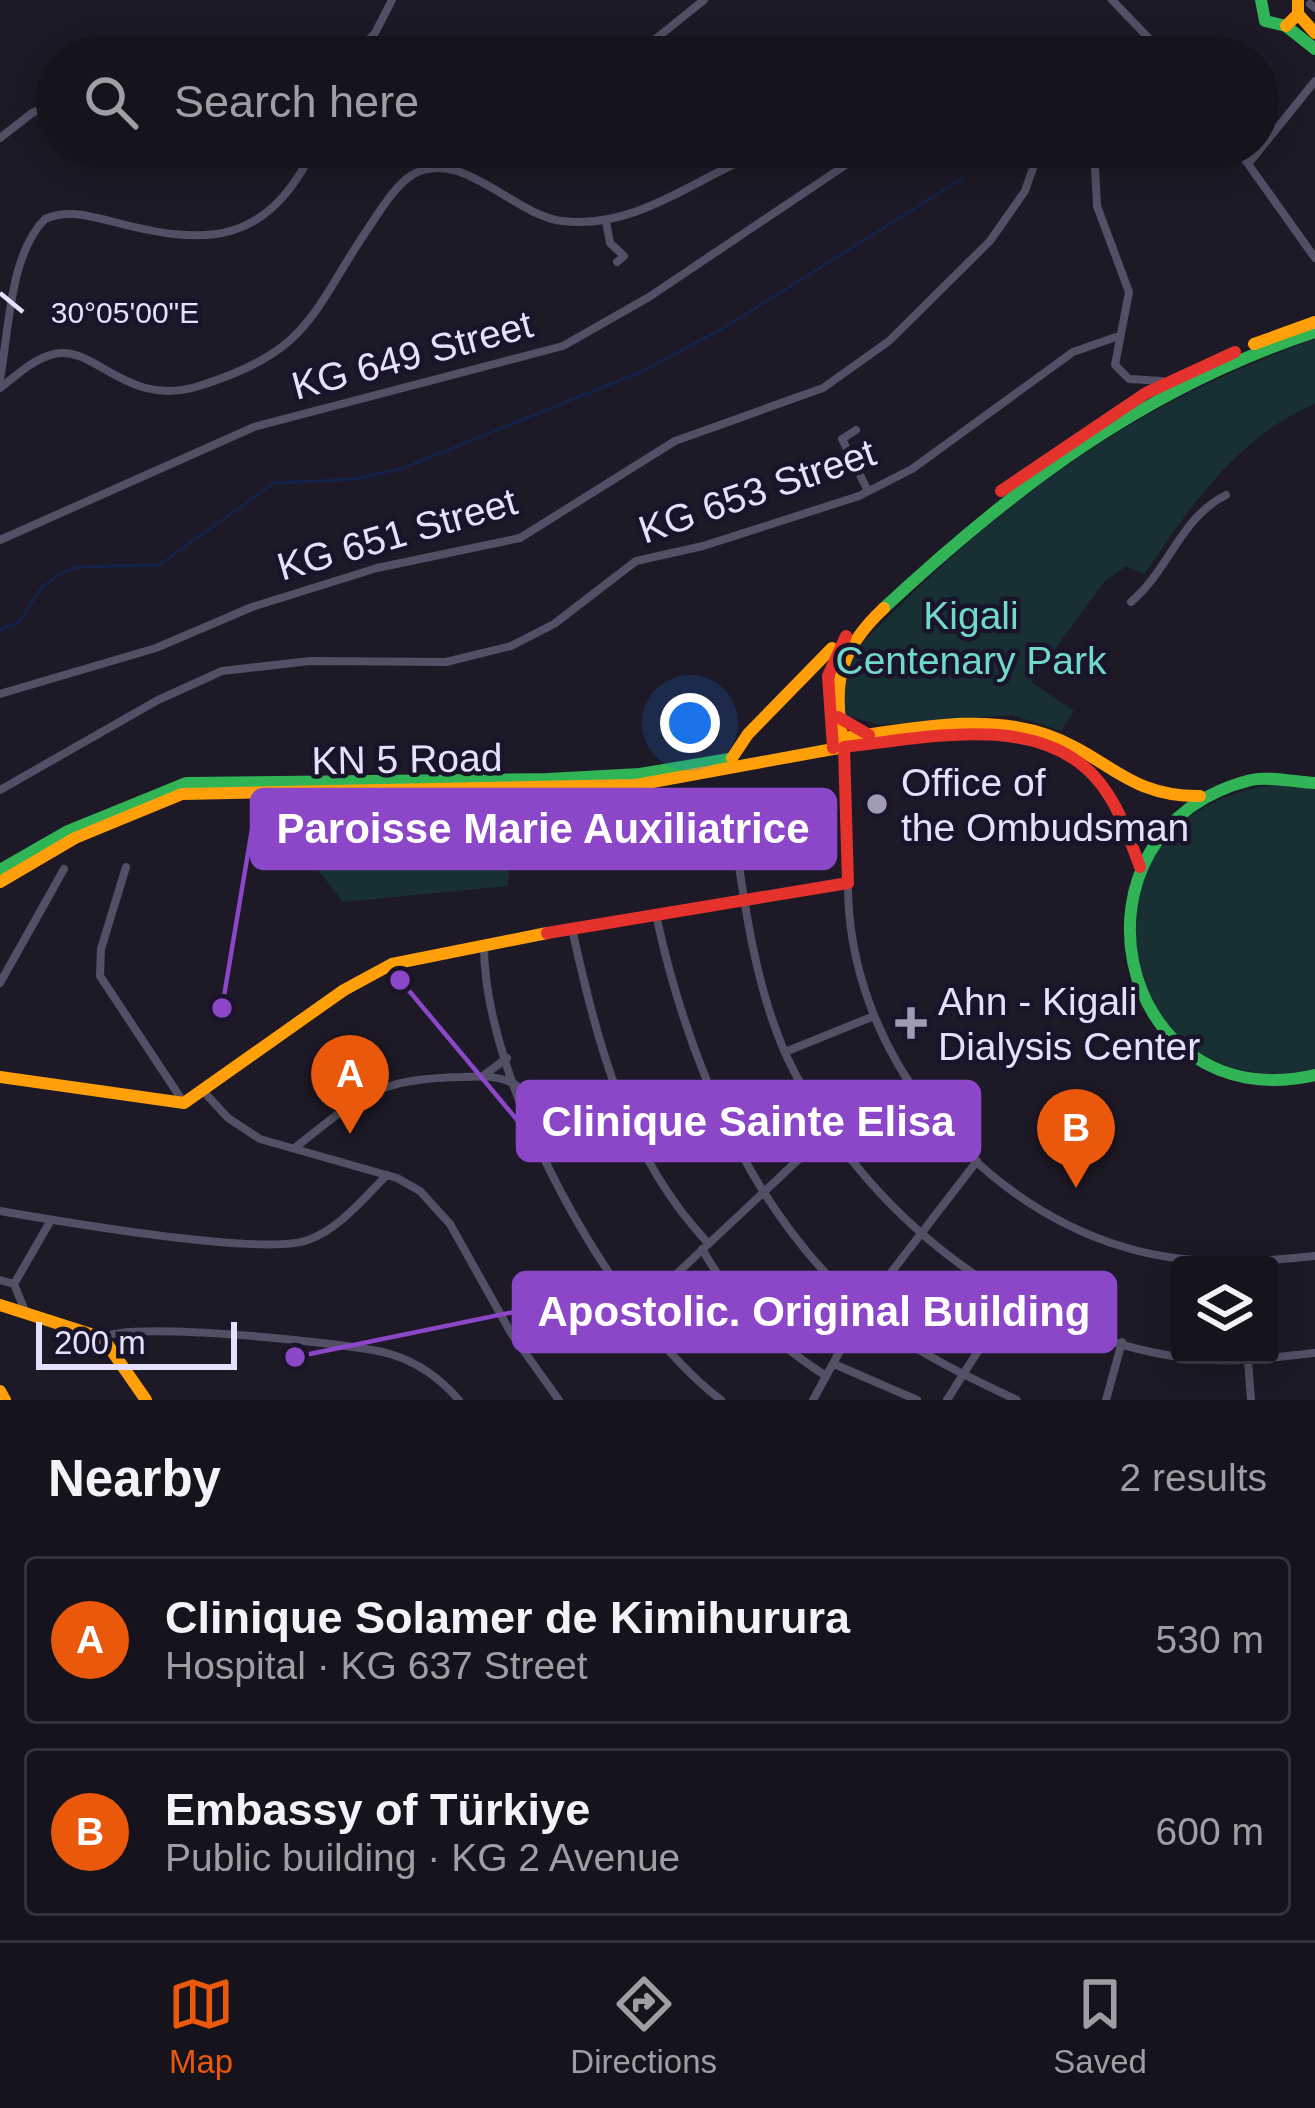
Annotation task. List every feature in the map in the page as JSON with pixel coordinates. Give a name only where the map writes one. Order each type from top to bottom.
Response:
[{"type":"main road","points":[[1261,0],[1265,21],[1286,26],[1315,49]]},
{"type":"main road","points":[[1286,26],[1303,5],[1315,33]]},
{"type":"main road","points":[[732,758],[812,664],[843,641],[1000,491],[1070,440],[1171,379],[1315,322]]},
{"type":"main road","points":[[837,743],[835,678],[846,649],[988,510],[1056,460],[1172,389],[1315,332]]},
{"type":"main road","points":[[0,1077],[184,1103],[363,978],[428,953],[848,883],[842,770],[826,683],[830,660],[843,641]]},
{"type":"main road","points":[[838,717],[869,735]]},
{"type":"main road","points":[[837,743],[980,725],[1022,728],[1065,743],[1139,790],[1204,796]]},
{"type":"main road","points":[[837,743],[869,735],[998,733],[1055,748],[1114,796],[1140,867]]},
{"type":"main road","name":"KN 5 Road","points":[[0,870],[83,824],[186,783],[640,774],[837,743]]},
{"type":"main road","name":"KN 5 Road","points":[[0,882],[75,838],[182,794],[635,785],[837,743]]},
{"type":"main road","points":[[1315,783],[1252,780],[1204,796],[1174,819],[1140,867],[1127,913],[1128,954],[1135,983],[1166,1034],[1188,1053],[1242,1077],[1271,1081],[1315,1075]]},
{"type":"main road","points":[[0,1305],[103,1338],[146,1400]]},
{"type":"main road","points":[[0,1391],[5,1400]]},
{"type":"street","points":[[367,36],[392,0]]},
{"type":"street","points":[[659,36],[704,0]]},
{"type":"street","points":[[1112,0],[1147,36]]},
{"type":"street","points":[[1279,126],[1315,81]]},
{"type":"street","points":[[0,138],[36,110]]},
{"type":"street","points":[[0,384],[19,277],[32,235],[45,219],[80,214],[168,237],[220,235],[255,222],[282,203],[303,168]]},
{"type":"street","points":[[0,384],[55,354],[75,354],[144,390],[199,386],[274,355],[319,314],[383,206],[410,176],[422,172],[453,168],[529,212],[559,221],[606,220],[636,213],[731,168]]},
{"type":"street","name":"KG 649 Street","points":[[0,540],[254,427],[563,346],[649,297],[847,168]]},
{"type":"street","name":"KG 651 Street","points":[[0,694],[156,648],[252,607],[376,568],[502,544],[675,441],[823,388],[889,341],[990,241],[1025,191],[1033,168]]},
{"type":"street","points":[[1095,168],[1097,206],[1129,292],[1116,337],[1118,371],[1143,384],[1171,379]]},
{"type":"street","points":[[1252,168],[1315,257]]},
{"type":"street","points":[[606,220],[610,243],[624,256],[617,262]]},
{"type":"street","name":"KG 653 Street","points":[[0,790],[222,671],[310,661],[425,663],[489,652],[554,624],[636,561],[704,547],[868,491],[912,469],[1073,352],[1116,337]]},
{"type":"street","points":[[856,430],[842,439],[843,448],[868,491]]},
{"type":"street","points":[[1131,602],[1145,590],[1191,519],[1226,495]]},
{"type":"street","points":[[670,825],[769,811]]},
{"type":"street","points":[[732,818],[744,901],[785,1052],[830,1130],[921,1234],[1013,1296],[1122,1342],[1171,1353]]},
{"type":"street","points":[[126,867],[101,949],[100,976],[184,1103]]},
{"type":"street","points":[[0,983],[64,869]]},
{"type":"street","points":[[848,883],[852,930],[874,1016],[909,1082],[977,1161],[1039,1210],[1097,1238],[1171,1256]]},
{"type":"street","points":[[656,916],[698,1055],[721,1112],[764,1190],[807,1252],[863,1310],[901,1339],[1017,1400]]},
{"type":"street","points":[[572,929],[621,1111],[656,1175],[748,1314],[790,1353],[826,1376]]},
{"type":"street","points":[[484,943],[486,979],[507,1058],[547,1167],[576,1220],[643,1319],[697,1382],[721,1400]]},
{"type":"street","points":[[785,1052],[874,1016]]},
{"type":"street","points":[[482,1076],[507,1058]]},
{"type":"street","points":[[295,1148],[360,1097],[388,1083],[482,1076],[517,1086]]},
{"type":"street","points":[[204,1092],[250,1134],[411,1185],[441,1212],[511,1333],[559,1400]]},
{"type":"street","points":[[654,1294],[830,1130]]},
{"type":"street","points":[[813,1400],[863,1310],[977,1161]]},
{"type":"street","points":[[0,1211],[214,1241],[296,1244],[331,1228],[387,1175]]},
{"type":"street","points":[[14,1284],[51,1220]]},
{"type":"street","points":[[1279,1260],[1315,1256]]},
{"type":"street","points":[[0,1280],[14,1284]]},
{"type":"street","points":[[14,1284],[25,1311]]},
{"type":"street","points":[[947,1400],[1013,1296]]},
{"type":"street","points":[[103,1338],[125,1329],[164,1329],[355,1345],[417,1364],[459,1400]]},
{"type":"street","points":[[1106,1400],[1122,1342]]},
{"type":"street","points":[[1279,1356],[1315,1353]]},
{"type":"street","points":[[834,1364],[917,1400]]},
{"type":"street","points":[[1248,1364],[1251,1400]]},
{"type":"green space","name":"Kigali Centenary Park","points":[[1315,339],[1315,404],[1263,434],[1218,476],[1145,574],[1126,566],[1104,582],[1031,682],[1074,711],[1061,731],[1012,715],[880,725],[841,714],[839,682],[848,658],[952,556],[1006,511],[1119,431],[1180,397]]},
{"type":"green space","points":[[1280,784],[1315,789],[1315,1070],[1243,1070],[1189,1046],[1152,1003],[1134,951],[1137,896],[1161,844],[1208,805]]},
{"type":"green space","points":[[512,806],[508,886],[343,902],[314,865],[334,824]]},
{"type":"waterway","points":[[0,630],[19,622],[42,587],[61,573],[79,567],[159,565],[274,483],[355,479],[403,468],[643,371],[727,326],[963,178]]},
{"type":"traffic: fast","points":[[1261,0],[1265,21],[1286,26],[1315,49]]},
{"type":"traffic: fast","points":[[884,608],[982,522],[1084,446],[1194,382],[1315,332]]},
{"type":"traffic: fast","points":[[0,870],[68,831],[186,783],[548,779],[640,774],[729,759]]},
{"type":"traffic: fast","points":[[1315,783],[1251,780],[1189,809],[1149,853],[1131,907],[1133,963],[1154,1015],[1192,1055],[1246,1078],[1315,1075]]},
{"type":"traffic: slow","points":[[1286,26],[1298,14],[1298,0]]},
{"type":"traffic: slow","points":[[1298,14],[1315,33]]},
{"type":"traffic: slow","points":[[1254,344],[1315,322]]},
{"type":"traffic: slow","points":[[0,882],[75,838],[182,794],[636,785],[844,747],[839,706],[842,671],[856,640],[884,608]]},
{"type":"traffic: slow","points":[[732,758],[748,734],[832,648]]},
{"type":"traffic: slow","points":[[842,738],[945,725],[1022,728],[1068,744],[1154,790],[1200,796]]},
{"type":"traffic: slow","points":[[0,1077],[184,1103],[344,990],[392,964],[547,933]]},
{"type":"traffic: slow","points":[[0,1305],[103,1338],[146,1400]]},
{"type":"traffic: slow","points":[[0,1391],[5,1400]]},
{"type":"traffic: jam","points":[[1001,491],[1146,393],[1235,352]]},
{"type":"traffic: jam","points":[[833,748],[828,676],[846,636]]},
{"type":"traffic: jam","points":[[838,717],[869,735]]},
{"type":"traffic: jam","points":[[547,933],[848,883],[844,747],[907,739],[1009,736],[1069,756],[1110,797],[1140,867]]},
{"type":"place","name":"Office of the Ombudsman","points":[[877,804]]},
{"type":"place","name":"Clinique Sainte Elisa","points":[[400,980]]},
{"type":"place","name":"Paroisse Marie Auxiliatrice","points":[[222,1008]]},
{"type":"place","name":"Ahn - Kigali Dialysis Center","points":[[911,1023]]},
{"type":"place","name":"Clinique Solamer de Kimihurura","points":[[350,1134]]},
{"type":"place","name":"Embassy of Türkiye","points":[[1076,1188]]},
{"type":"place","name":"Apostolic. Original Building","points":[[295,1357]]}]
